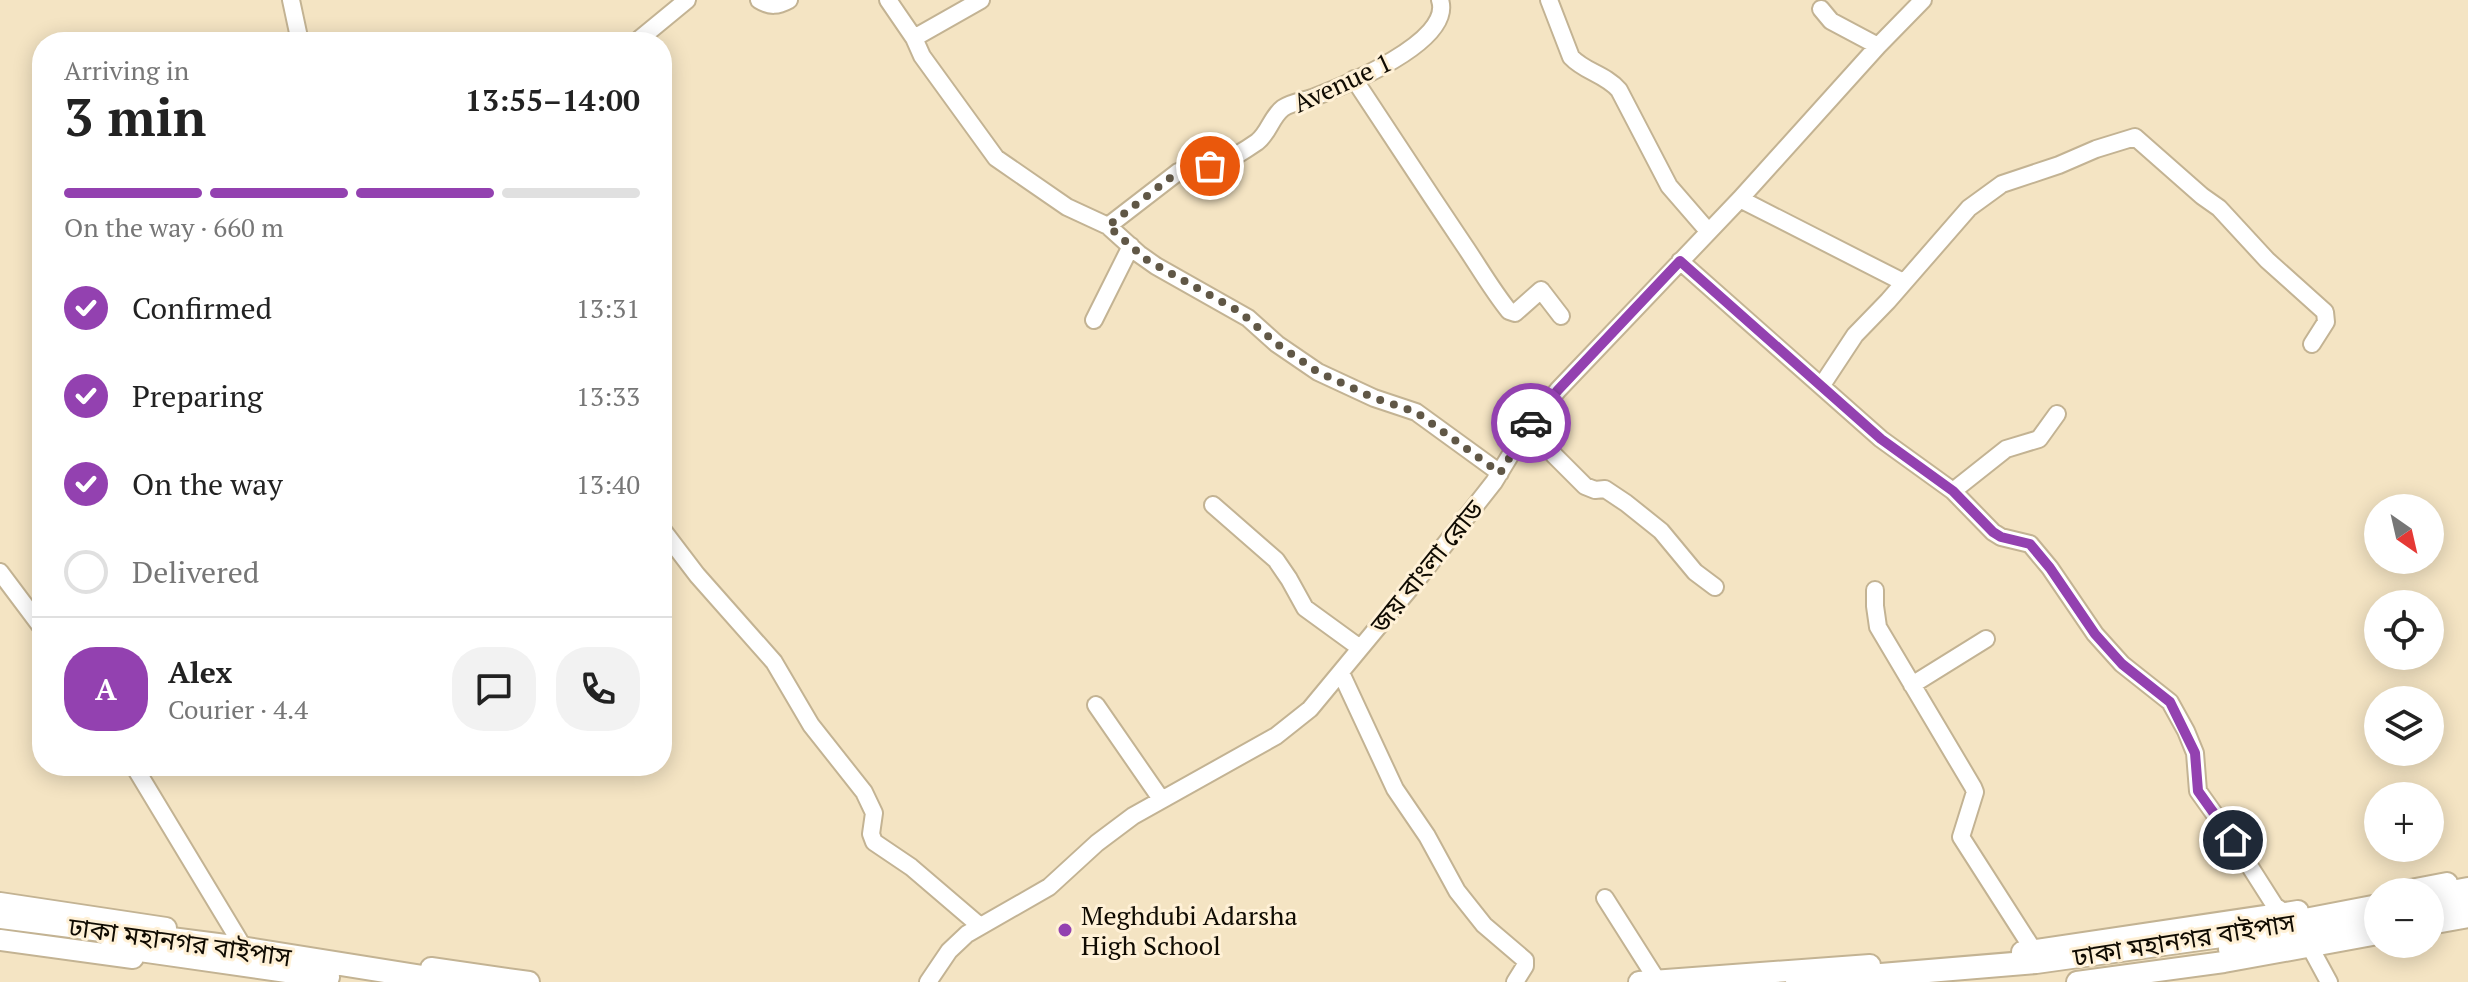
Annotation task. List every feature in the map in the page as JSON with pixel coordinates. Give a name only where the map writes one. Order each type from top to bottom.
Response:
[{"type":"highway","points":[[2444,893],[2468,889]]},
{"type":"highway","points":[[2444,909],[2468,905]]},
{"type":"highway","name":"ঢাকা মহানগর বাইপাস","points":[[1797,982],[2036,962],[2228,935],[2364,909]]},
{"type":"highway","name":"ঢাকা মহানগর বাইপাস","points":[[0,917],[241,948],[454,982]]},
{"type":"highway","points":[[1971,982],[2039,976],[2226,949],[2364,924]]},
{"type":"highway","points":[[0,930],[361,982]]},
{"type":"main road","points":[[2444,884],[2468,879]]},
{"type":"main road","points":[[1648,981],[2034,951],[2364,899]]},
{"type":"main road","points":[[0,903],[529,982]]},
{"type":"main road","points":[[2444,921],[2468,917]]},
{"type":"main road","points":[[2077,982],[2224,962],[2364,937]]},
{"type":"main road","points":[[0,940],[303,982]]},
{"type":"street","points":[[291,0],[298,32]]},
{"type":"street","points":[[648,32],[687,0]]},
{"type":"street","points":[[759,0],[767,5],[778,5],[789,0]]},
{"type":"street","points":[[888,0],[914,38],[922,56],[992,154],[1054,199],[1108,226],[1156,266],[1248,318],[1277,344],[1318,372],[1374,398],[1416,412],[1500,473]]},
{"type":"street","points":[[914,38],[981,0]]},
{"type":"street","name":"Avenue 1","points":[[1108,226],[1178,172],[1217,165],[1255,143],[1284,108],[1371,73],[1427,35],[1440,18],[1440,0]]},
{"type":"street","points":[[1549,0],[1571,57],[1575,62],[1607,77],[1619,90],[1669,186],[1708,231]]},
{"type":"street","name":"জয় বাংলা রোড","points":[[928,982],[949,951],[967,934],[1049,887],[1111,832],[1161,799],[1286,729],[1320,699],[1500,473],[1530,423],[1558,390],[1923,0]]},
{"type":"street","points":[[1821,9],[1831,21],[1878,46]]},
{"type":"street","points":[[1354,79],[1486,281],[1509,311],[1515,313],[1541,290],[1561,316]]},
{"type":"street","points":[[1822,385],[1849,342],[1969,208],[2002,184],[2135,137],[2219,208],[2267,260],[2325,312],[2326,322],[2312,344]]},
{"type":"street","points":[[1740,199],[1903,282]]},
{"type":"street","points":[[1094,320],[1131,246]]},
{"type":"street","points":[[1680,261],[1881,439],[1953,491],[1993,532],[2030,544],[2104,644],[2122,664],[2170,702],[2195,753],[2198,791],[2275,906],[2285,913]]},
{"type":"street","points":[[1953,491],[2006,449],[2039,439],[2057,414]]},
{"type":"street","points":[[1530,423],[1554,455],[1585,486],[1595,490],[1605,489],[1626,503],[1661,531],[1695,572],[1715,587]]},
{"type":"street","points":[[1213,505],[1276,560],[1305,608],[1360,648]]},
{"type":"street","points":[[672,542],[774,662],[811,725],[864,792],[874,813],[871,834],[874,842],[911,867],[980,926]]},
{"type":"street","points":[[0,572],[32,615]]},
{"type":"street","points":[[1875,590],[1878,627],[1975,792],[1961,837],[2034,951]]},
{"type":"street","points":[[1912,685],[1986,639]]},
{"type":"street","points":[[1341,673],[1395,789],[1427,836],[1457,891],[1484,925],[1525,960],[1525,966],[1515,982]]},
{"type":"street","points":[[1096,705],[1161,799]]},
{"type":"street","points":[[140,776],[239,940]]},
{"type":"street","points":[[1605,898],[1648,981]]},
{"type":"street","points":[[2310,947],[2329,982]]},
{"type":"way so far","points":[[1210,166],[1178,172],[1108,226],[1147,260],[1240,312],[1277,344],[1318,372],[1374,398],[1416,412],[1500,473],[1531,423]]},
{"type":"place","name":"Meghdubi Adarsha High School","points":[[1065,930]]},
{"type":"route","points":[[1531,423],[1558,390],[1680,261],[1881,439],[1953,491],[1993,532],[2030,544],[2095,634],[2122,664],[2170,702],[2195,753],[2198,791],[2233,840]]}]
